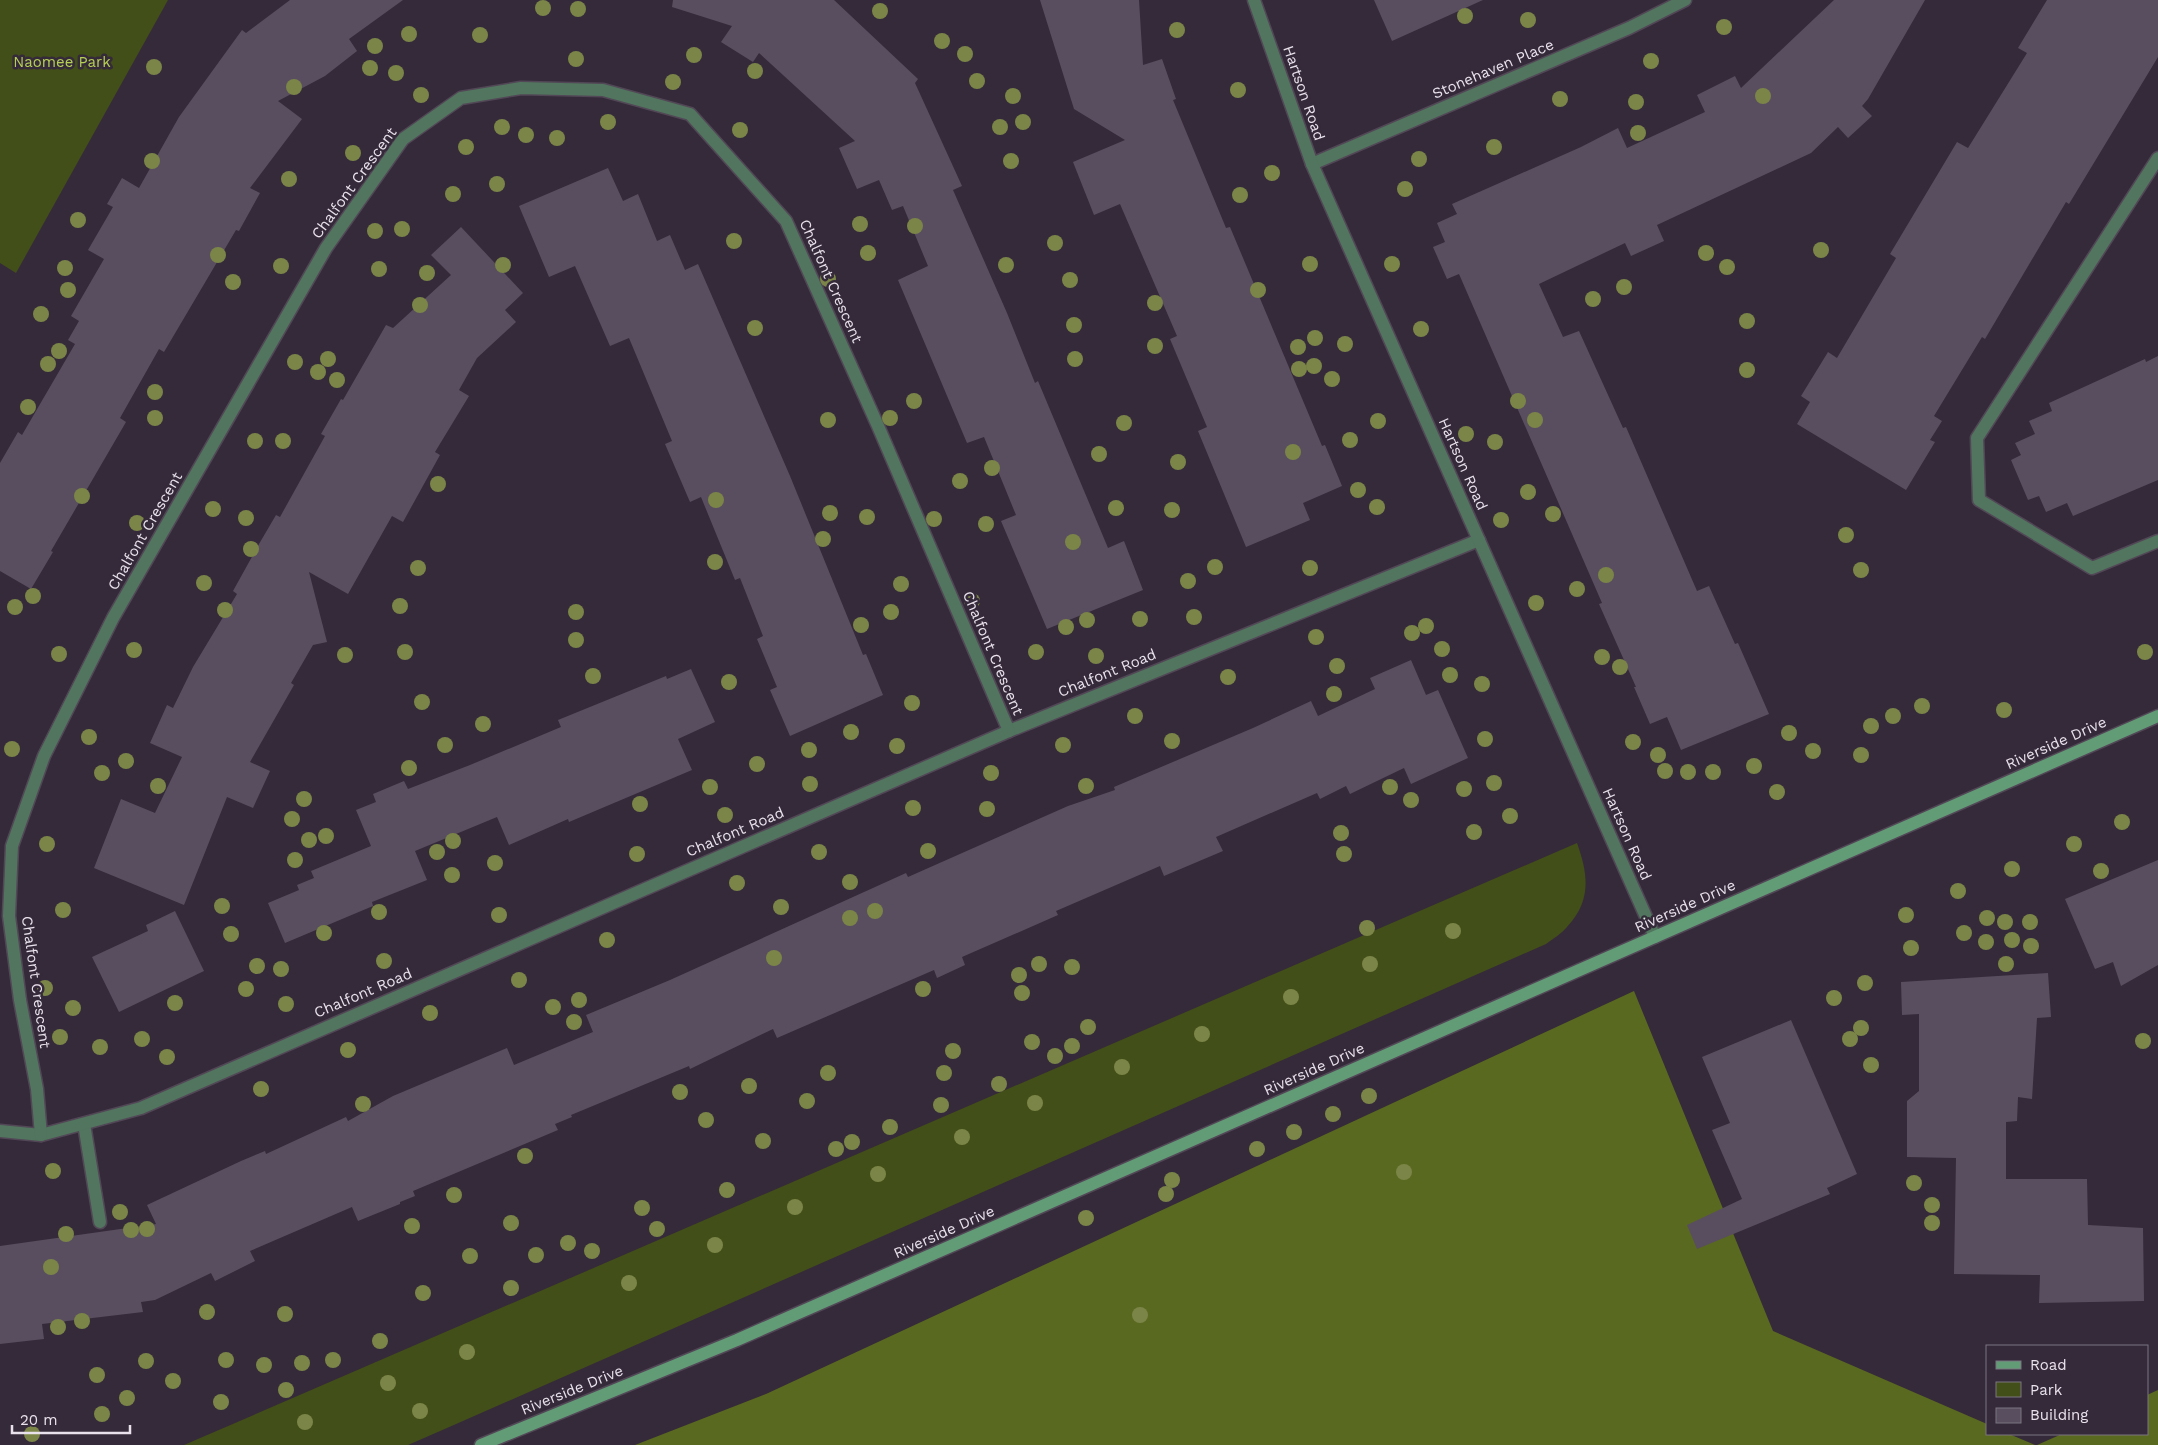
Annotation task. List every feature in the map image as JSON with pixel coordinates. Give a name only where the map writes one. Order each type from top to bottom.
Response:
[{"type":"main road","name":"Riverside Drive","points":[[481,1445],[737,1340],[2158,716]]},
{"type":"street","name":"Hartson Road","points":[[1254,0],[1312,164],[1655,937]]},
{"type":"street","name":"Stonehaven Place","points":[[1312,164],[1630,28],[1685,0]]},
{"type":"street","name":"Chalfont Crescent","points":[[41,1135],[36,1089],[20,1000],[9,916],[12,846],[44,756],[113,618],[326,248],[403,139],[462,98],[521,88],[603,90],[690,114],[786,221],[878,426],[1009,731]]},
{"type":"street","points":[[2158,158],[1977,438],[1979,500],[2092,568],[2158,541]]},
{"type":"street","name":"Chalfont Road","points":[[0,1131],[41,1135],[141,1108],[1009,731],[1479,540]]},
{"type":"street","points":[[84,1124],[100,1222]]},
{"type":"green space","name":"Naomee Park","points":[[0,0],[168,0],[16,273],[0,263]]},
{"type":"green space","points":[[1577,843],[1584,865],[1586,886],[1581,907],[1567,927],[1546,944],[408,1445],[184,1445]]},
{"type":"green space","points":[[1634,991],[1773,1331],[1986,1424],[1986,1435],[2011,1435],[2035,1445],[635,1445],[766,1394]]},
{"type":"green space","points":[[2158,1390],[2158,1445],[2037,1445],[2060,1435],[2148,1435],[2148,1395]]},
{"type":"building","points":[[290,0],[403,0],[349,39],[357,51],[325,76],[278,101],[302,119],[250,188],[260,193],[239,231],[236,230],[164,352],[159,349],[120,418],[126,422],[31,589],[0,571],[0,463],[18,432],[22,435],[75,344],[68,340],[79,321],[71,316],[104,259],[88,250],[113,207],[107,204],[122,178],[139,188],[179,117],[242,30],[246,33]]},
{"type":"building","points":[[673,0],[834,0],[918,79],[915,83],[962,186],[953,190],[1007,313],[1035,383],[1038,381],[1108,548],[1124,541],[1143,590],[1047,629],[1001,521],[1016,515],[984,437],[967,443],[898,280],[928,266],[903,206],[892,210],[879,180],[857,189],[839,148],[855,141],[759,53],[753,62],[721,42],[732,26],[672,7]]},
{"type":"building","points":[[1040,0],[1139,0],[1143,65],[1162,59],[1176,99],[1173,100],[1226,228],[1230,227],[1322,446],[1325,445],[1342,486],[1303,503],[1310,520],[1246,547],[1198,431],[1207,427],[1170,339],[1177,336],[1120,204],[1094,215],[1073,162],[1125,140],[1074,109]]},
{"type":"building","points":[[1374,0],[1483,0],[1392,41]]},
{"type":"building","points":[[1834,0],[1925,0],[1868,99],[1862,106],[1872,116],[1848,138],[1838,127],[1811,153],[1657,225],[1664,241],[1631,256],[1625,243],[1539,284],[1563,337],[1579,331],[1623,428],[1626,427],[1697,591],[1709,586],[1735,644],[1738,643],[1769,714],[1681,750],[1667,717],[1650,724],[1634,687],[1636,687],[1599,604],[1602,603],[1459,274],[1447,279],[1433,247],[1445,242],[1437,223],[1457,214],[1452,204],[1581,147],[1618,128],[1627,148],[1705,112],[1697,95],[1735,76],[1741,88]]},
{"type":"building","points":[[2047,0],[2158,0],[2158,57],[2069,204],[2066,202],[1985,339],[1982,337],[1934,416],[1942,421],[1930,440],[1935,442],[1906,490],[1797,424],[1810,402],[1801,396],[1828,352],[1837,358],[1896,258],[1890,254],[1957,142],[1968,148],[2027,53],[2018,48]]},
{"type":"building","points":[[608,168],[623,201],[638,194],[657,241],[670,235],[685,270],[698,264],[790,476],[863,655],[866,654],[883,695],[790,736],[770,690],[777,687],[757,639],[763,636],[740,578],[735,580],[701,497],[690,502],[665,444],[672,441],[629,338],[610,346],[575,266],[549,277],[519,206]]},
{"type":"building","points":[[461,227],[523,293],[505,310],[516,322],[477,358],[459,390],[469,396],[435,452],[440,455],[403,522],[392,516],[348,594],[309,572],[327,642],[313,645],[291,683],[294,685],[250,762],[270,771],[253,808],[227,797],[184,905],[94,868],[121,799],[155,813],[182,757],[150,743],[167,705],[173,708],[193,667],[237,594],[233,591],[259,544],[276,515],[280,517],[325,436],[321,434],[386,325],[393,328],[451,275],[431,255]]},
{"type":"building","points":[[2158,356],[2158,480],[2073,516],[2067,503],[2046,512],[2039,496],[2028,500],[2011,460],[2021,455],[2015,443],[2035,434],[2029,421],[2052,411],[2049,403],[2145,359],[2146,362]]},
{"type":"building","points":[[1411,660],[1426,695],[1438,690],[1468,758],[1411,784],[1404,768],[1350,794],[1346,786],[1320,799],[1317,793],[1216,837],[1223,851],[1164,876],[1160,866],[1056,911],[1058,915],[962,957],[965,965],[937,978],[934,970],[777,1038],[773,1029],[690,1069],[689,1066],[571,1115],[572,1117],[555,1124],[558,1130],[413,1191],[415,1196],[400,1202],[400,1204],[358,1221],[352,1207],[250,1251],[255,1261],[215,1281],[211,1273],[155,1300],[141,1302],[143,1312],[42,1324],[44,1339],[0,1344],[0,1246],[156,1224],[147,1205],[241,1161],[265,1151],[266,1154],[346,1117],[348,1121],[393,1096],[507,1048],[514,1065],[593,1032],[586,1015],[670,980],[906,873],[908,877],[1068,806],[1115,790],[1114,787],[1253,728],[1311,701],[1318,716],[1375,689],[1370,678]]},
{"type":"building","points":[[691,669],[715,722],[678,739],[692,770],[569,822],[568,819],[509,845],[497,817],[415,851],[427,880],[372,902],[373,906],[285,943],[268,903],[299,890],[297,885],[314,878],[311,871],[371,846],[356,810],[376,802],[373,794],[404,781],[408,789],[470,765],[561,727],[558,720],[666,676],[667,679]]},
{"type":"building","points":[[2158,860],[2158,965],[2121,986],[2113,962],[2095,969],[2065,899]]},
{"type":"building","points":[[175,911],[204,971],[119,1012],[92,957],[148,931],[146,925]]},
{"type":"building","points":[[2048,973],[2051,1017],[2037,1018],[2032,1099],[2018,1097],[2017,1121],[2006,1122],[2006,1179],[2087,1179],[2088,1225],[2143,1228],[2144,1301],[2039,1303],[2040,1275],[1954,1274],[1956,1158],[1907,1157],[1907,1101],[1919,1091],[1919,1014],[1902,1015],[1901,982]]},
{"type":"building","points":[[1791,1020],[1857,1174],[1827,1188],[1830,1194],[1697,1249],[1687,1225],[1742,1199],[1712,1130],[1730,1123],[1702,1057]]}]
